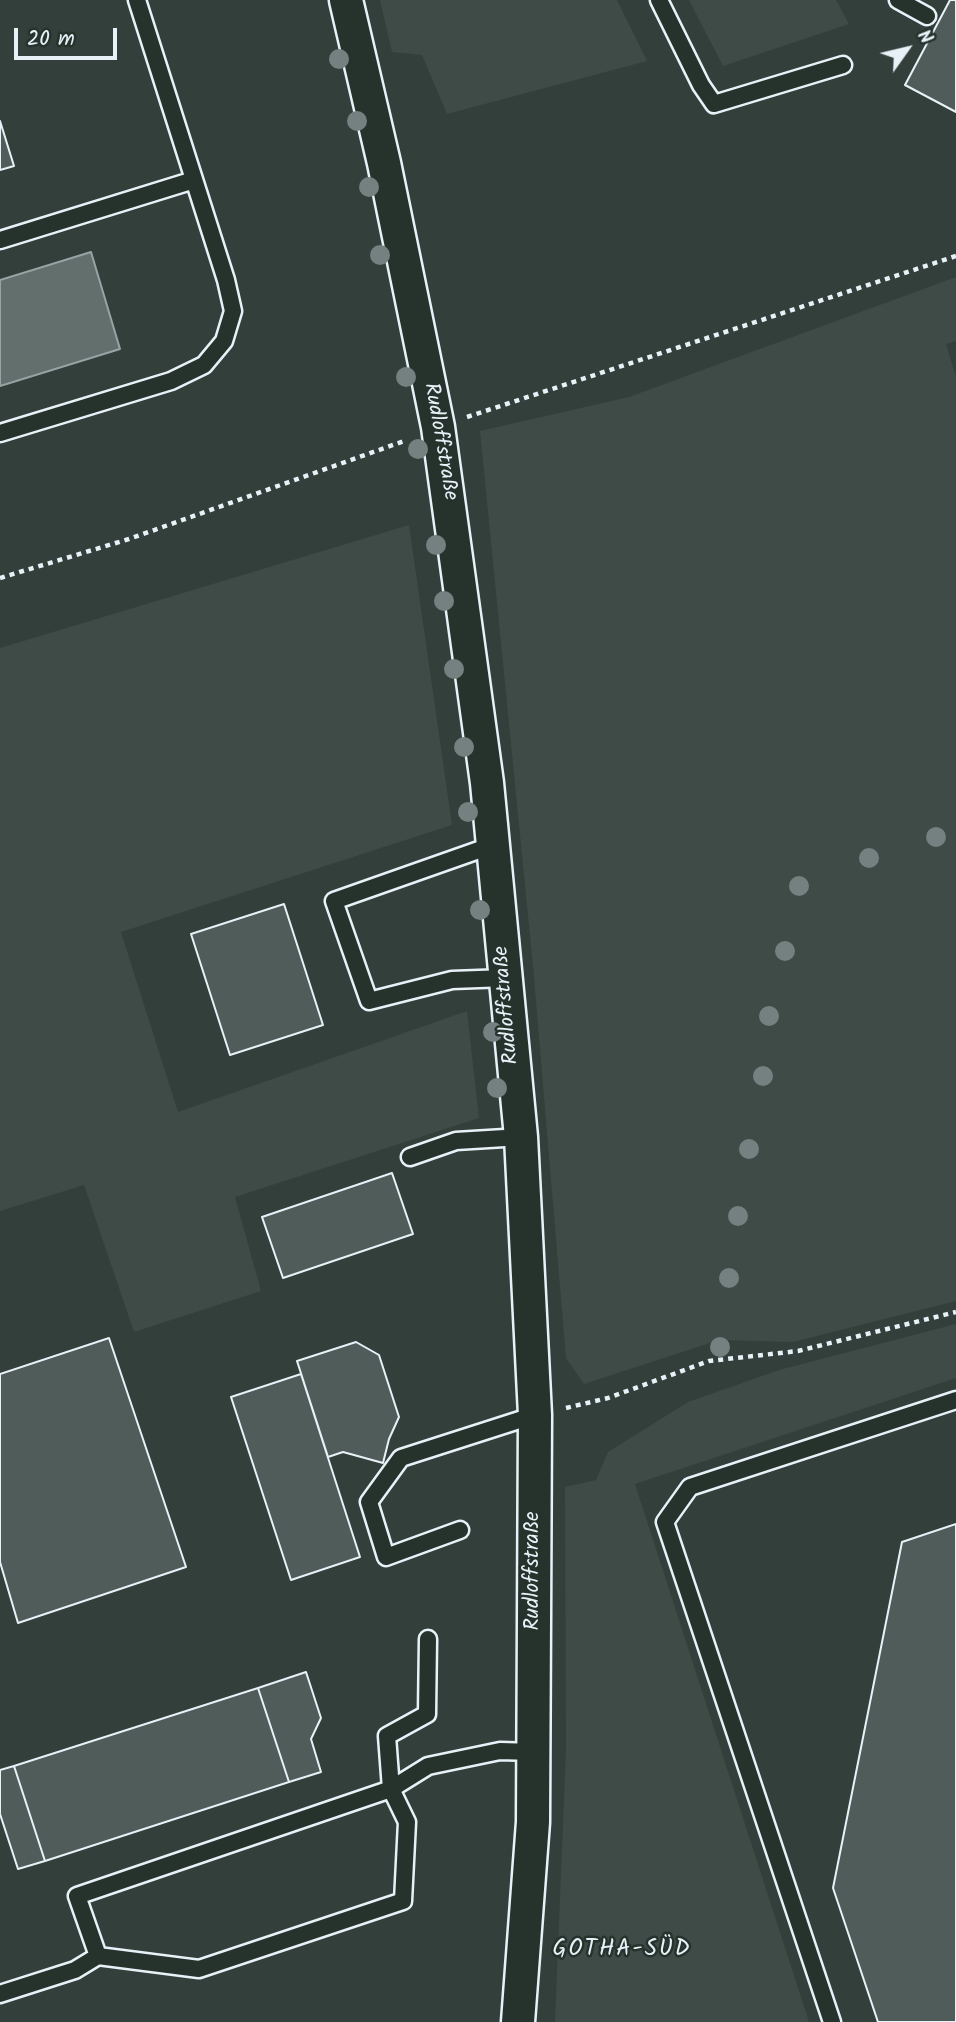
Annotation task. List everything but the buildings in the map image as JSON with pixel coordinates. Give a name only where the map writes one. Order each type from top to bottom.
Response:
[{"type":"street","name":"Rudloffstraße","points":[[346,0],[384,163],[438,427],[487,783],[521,1137],[535,1415],[533,1822],[518,2022]]},
{"type":"lane","points":[[0,433],[170,381],[204,365],[224,341],[233,311],[226,280],[137,0]]},
{"type":"lane","points":[[659,0],[701,85],[714,104],[843,65]]},
{"type":"lane","points":[[898,0],[927,16]]},
{"type":"lane","points":[[0,240],[194,180]]},
{"type":"lane","points":[[493,845],[334,901],[369,1002],[452,980],[506,978]]},
{"type":"lane","points":[[411,1157],[456,1141],[521,1137]]},
{"type":"lane","points":[[832,2022],[665,1522],[690,1487],[956,1400]]},
{"type":"lane","points":[[460,1530],[386,1557],[369,1502],[401,1458],[535,1415]]},
{"type":"lane","points":[[0,1994],[75,1970],[98,1956],[199,1969],[403,1901],[407,1822],[391,1789],[387,1736],[427,1714],[428,1639]]},
{"type":"lane","points":[[98,1956],[77,1896],[391,1789],[428,1766],[500,1751],[533,1752]]},
{"type":"path","points":[[438,427],[956,256]]},
{"type":"path","points":[[0,579],[129,539],[409,439]]},
{"type":"path","points":[[535,1415],[608,1398],[709,1361],[798,1351],[956,1312]]},
{"type":"shaded area","points":[[0,0],[956,0],[956,2022],[0,2022]]},
{"type":"shaded area","points":[[380,0],[617,0],[647,61],[447,114],[422,55],[392,52]]},
{"type":"shaded area","points":[[689,0],[836,0],[849,24],[723,66]]},
{"type":"shaded area","points":[[91,252],[120,349],[0,386],[0,280]]},
{"type":"shaded area","points":[[956,277],[956,341],[946,344],[956,377],[956,1301],[793,1342],[719,1340],[584,1384],[566,1358],[533,966],[480,431],[629,397]]},
{"type":"shaded area","points":[[409,525],[452,825],[121,932],[178,1112],[467,1011],[479,1118],[235,1197],[261,1291],[134,1332],[84,1185],[0,1211],[0,648]]},
{"type":"shaded area","points":[[956,1324],[956,1378],[635,1484],[809,2022],[555,2022],[566,1749],[565,1487],[596,1480],[608,1452],[688,1402],[779,1370]]},
{"type":"district","name":"GOTHA-SÜD","points":[[622,1951]]}]
